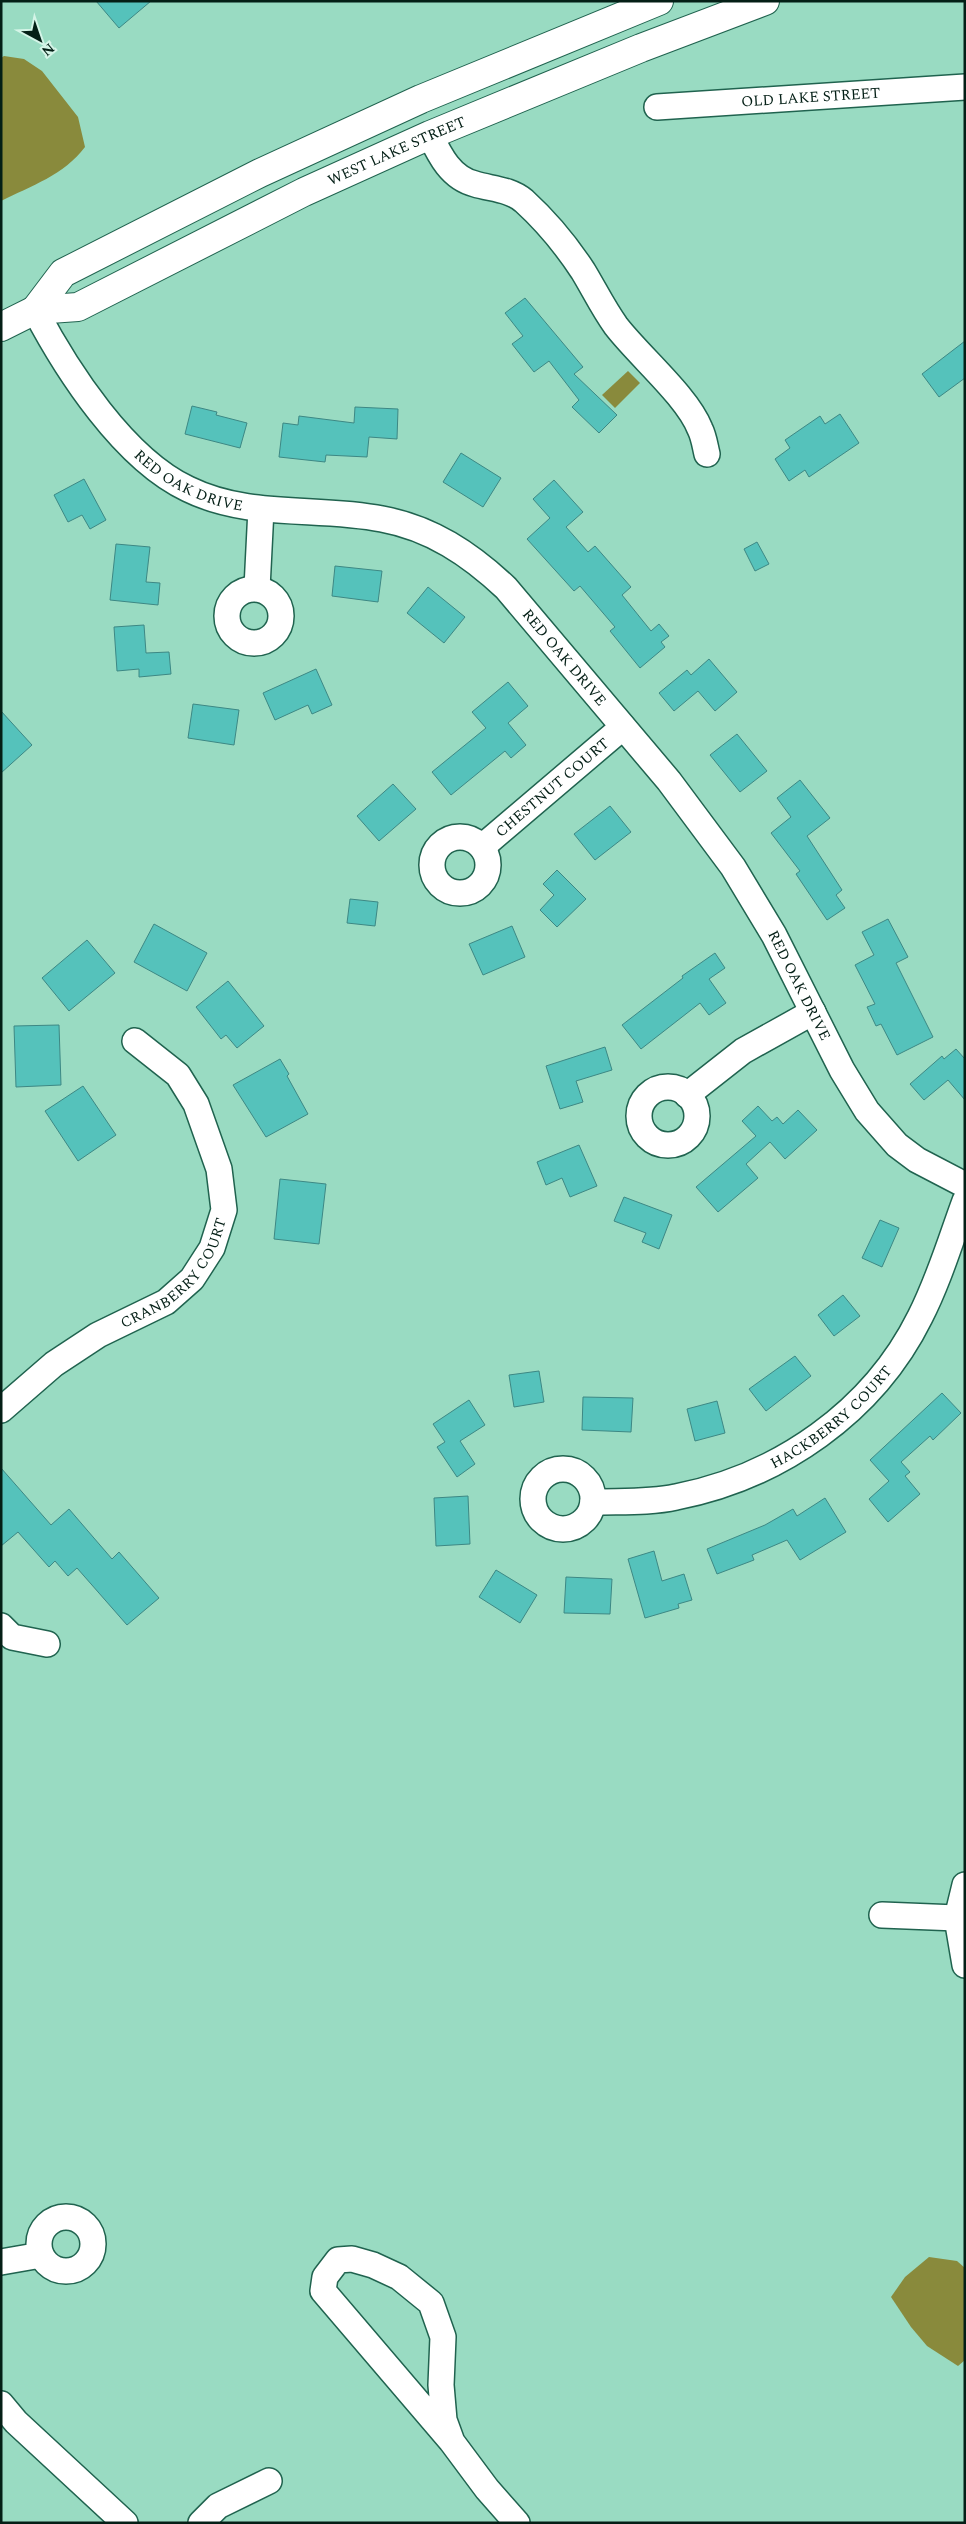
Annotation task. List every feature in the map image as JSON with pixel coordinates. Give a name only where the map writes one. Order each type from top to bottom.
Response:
[{"type":"highway","name":"WEST LAKE STREET","points":[[34,310],[63,274],[244,181],[421,99],[659,1]]},
{"type":"highway","name":"WEST LAKE STREET","points":[[1,327],[34,310],[78,307],[304,192],[430,135],[549,85],[766,1]]},
{"type":"street","name":"OLD LAKE STREET","points":[[657,106],[965,86]]},
{"type":"street","points":[[430,135],[443,160],[459,177],[474,184],[500,188],[522,199],[551,227],[583,271],[606,312],[627,340],[685,404],[700,428],[708,454]]},
{"type":"street","name":"RED OAK DRIVE","points":[[34,310],[58,354],[122,436],[154,469],[188,489],[237,506],[382,519],[407,526],[449,543],[474,559],[506,588],[694,813],[733,867],[774,935],[853,1091],[882,1130],[897,1145],[917,1160],[965,1185]]},
{"type":"street","points":[[257,588],[262,509]]},
{"type":"street","name":"CHESTNUT COURT","points":[[482,847],[623,727]]},
{"type":"street","points":[[687,1094],[744,1051],[814,1012]]},
{"type":"street","name":"CRANBERRY COURT","points":[[1,1410],[54,1364],[98,1335],[166,1302],[192,1279],[212,1248],[224,1210],[220,1169],[196,1104],[178,1075],[135,1041]]},
{"type":"street","name":"HACKBERRY COURT","points":[[593,1502],[647,1501],[714,1488],[768,1467],[797,1451],[830,1427],[862,1398],[909,1337],[933,1289],[965,1200]]},
{"type":"street","points":[[1,1626],[12,1638],[48,1644]]},
{"type":"street","points":[[965,1885],[957,1918],[965,1965]]},
{"type":"street","points":[[882,1915],[957,1918]]},
{"type":"street","points":[[1,2262],[41,2255]]},
{"type":"street","points":[[452,2442],[444,2420],[441,2385],[444,2338],[431,2304],[422,2294],[398,2277],[373,2264],[352,2259],[338,2260],[325,2276],[323,2291],[452,2442],[487,2489],[517,2523]]},
{"type":"street","points":[[6,2419],[125,2523]]},
{"type":"street","points":[[201,2523],[218,2506],[269,2481]]},
{"type":"shaded area","points":[[4,56],[24,59],[42,71],[78,117],[85,147],[77,157],[57,172],[1,201],[1,58]]},
{"type":"shaded area","points":[[628,371],[640,383],[615,408],[602,395]]},
{"type":"shaded area","points":[[929,2257],[957,2261],[965,2268],[965,2360],[958,2366],[927,2346],[911,2327],[891,2297],[905,2277]]},
{"type":"building","points":[[96,1],[151,1],[119,28]]},
{"type":"building","points":[[525,298],[583,367],[574,374],[617,415],[599,433],[572,407],[579,400],[549,361],[534,372],[512,344],[523,336],[505,313]]},
{"type":"building","points":[[965,341],[965,378],[939,397],[922,374]]},
{"type":"building","points":[[192,406],[217,412],[216,415],[247,423],[240,448],[185,434]]},
{"type":"building","points":[[355,407],[398,409],[397,439],[369,437],[367,457],[326,455],[325,462],[279,457],[283,423],[298,425],[299,416],[354,423]]},
{"type":"building","points":[[840,414],[859,443],[809,477],[805,470],[789,481],[775,459],[790,448],[785,440],[820,416],[825,424]]},
{"type":"building","points":[[461,453],[501,478],[483,507],[443,482]]},
{"type":"building","points":[[84,479],[106,520],[90,529],[82,515],[68,522],[54,495]]},
{"type":"building","points":[[554,480],[583,512],[566,527],[588,552],[595,546],[631,587],[622,595],[651,631],[659,624],[669,636],[661,642],[665,647],[640,668],[610,631],[615,627],[580,586],[574,591],[527,539],[550,518],[533,499]]},
{"type":"building","points":[[757,542],[769,564],[755,571],[744,549]]},
{"type":"building","points":[[116,544],[150,547],[146,582],[160,583],[158,605],[110,600]]},
{"type":"building","points":[[335,566],[382,571],[378,602],[332,596]]},
{"type":"building","points":[[428,587],[465,617],[444,643],[407,613]]},
{"type":"building","points":[[144,625],[146,653],[169,652],[171,674],[139,677],[139,669],[117,671],[114,627]]},
{"type":"building","points":[[709,659],[737,692],[715,711],[698,691],[674,711],[659,693],[687,670],[691,675]]},
{"type":"building","points":[[316,669],[332,705],[312,714],[308,705],[275,720],[263,693]]},
{"type":"building","points":[[508,682],[528,706],[508,723],[526,745],[511,758],[505,751],[451,795],[432,772],[486,728],[472,712]]},
{"type":"building","points":[[193,704],[239,710],[234,745],[188,738]]},
{"type":"building","points":[[1,711],[32,745],[1,773]]},
{"type":"building","points":[[737,734],[767,771],[740,792],[710,755]]},
{"type":"building","points":[[800,780],[830,818],[807,836],[842,890],[836,895],[845,908],[827,920],[796,874],[800,871],[771,833],[791,817],[777,798]]},
{"type":"building","points":[[393,784],[416,809],[379,841],[357,816]]},
{"type":"building","points":[[610,806],[631,832],[595,860],[574,834]]},
{"type":"building","points":[[557,870],[586,899],[557,927],[540,910],[554,895],[543,884]]},
{"type":"building","points":[[350,899],[378,902],[375,926],[347,923]]},
{"type":"building","points":[[888,919],[908,957],[896,963],[933,1037],[897,1055],[881,1024],[876,1026],[867,1007],[875,1004],[855,965],[874,955],[862,932]]},
{"type":"building","points":[[154,924],[207,953],[187,991],[134,962]]},
{"type":"building","points":[[512,926],[525,957],[483,975],[469,944]]},
{"type":"building","points":[[87,940],[115,973],[69,1011],[42,978]]},
{"type":"building","points":[[715,953],[725,968],[709,979],[726,1003],[709,1015],[700,1003],[641,1049],[622,1025],[683,978],[682,976]]},
{"type":"building","points":[[228,981],[264,1026],[237,1048],[226,1035],[221,1039],[196,1007]]},
{"type":"building","points":[[59,1025],[61,1085],[16,1087],[14,1026]]},
{"type":"building","points":[[605,1047],[612,1070],[576,1081],[583,1102],[560,1109],[546,1066]]},
{"type":"building","points":[[956,1049],[965,1059],[965,1100],[948,1080],[924,1100],[910,1084],[942,1056],[944,1059]]},
{"type":"building","points":[[280,1059],[308,1114],[266,1137],[233,1085]]},
{"type":"building","points":[[83,1086],[116,1135],[78,1161],[45,1111]]},
{"type":"building","points":[[758,1106],[772,1121],[777,1117],[783,1124],[798,1110],[817,1130],[785,1159],[770,1142],[746,1164],[758,1178],[718,1212],[696,1187],[756,1136],[742,1121]]},
{"type":"building","points":[[579,1145],[597,1186],[570,1197],[562,1178],[546,1185],[537,1162]]},
{"type":"building","points":[[280,1179],[326,1184],[319,1244],[274,1239]]},
{"type":"building","points":[[624,1197],[672,1215],[659,1249],[642,1242],[646,1233],[614,1221]]},
{"type":"building","points":[[880,1220],[899,1228],[882,1267],[862,1258]]},
{"type":"building","points":[[843,1295],[860,1316],[834,1336],[818,1315]]},
{"type":"building","points":[[795,1356],[811,1376],[766,1411],[749,1389]]},
{"type":"building","points":[[539,1371],[544,1402],[514,1407],[509,1375]]},
{"type":"building","points":[[942,1393],[961,1413],[933,1440],[930,1436],[901,1462],[910,1472],[905,1476],[920,1494],[888,1522],[869,1499],[889,1481],[870,1460]]},
{"type":"building","points":[[583,1397],[633,1398],[631,1432],[582,1430]]},
{"type":"building","points":[[469,1400],[485,1425],[460,1441],[475,1464],[457,1477],[437,1447],[445,1442],[433,1424]]},
{"type":"building","points":[[717,1401],[725,1433],[695,1441],[687,1409]]},
{"type":"building","points":[[1,1468],[51,1525],[69,1509],[112,1559],[119,1552],[159,1598],[127,1625],[77,1568],[68,1576],[55,1561],[49,1567],[18,1532],[1,1546]]},
{"type":"building","points":[[468,1496],[470,1544],[436,1546],[434,1498]]},
{"type":"building","points":[[825,1498],[846,1532],[800,1560],[787,1540],[752,1555],[754,1560],[717,1574],[707,1549],[765,1525],[793,1509],[797,1516]]},
{"type":"building","points":[[654,1551],[662,1581],[684,1574],[692,1600],[678,1604],[679,1608],[645,1618],[628,1559]]},
{"type":"building","points":[[496,1570],[537,1595],[520,1623],[479,1597]]},
{"type":"building","points":[[566,1577],[612,1579],[610,1614],[564,1613]]}]
